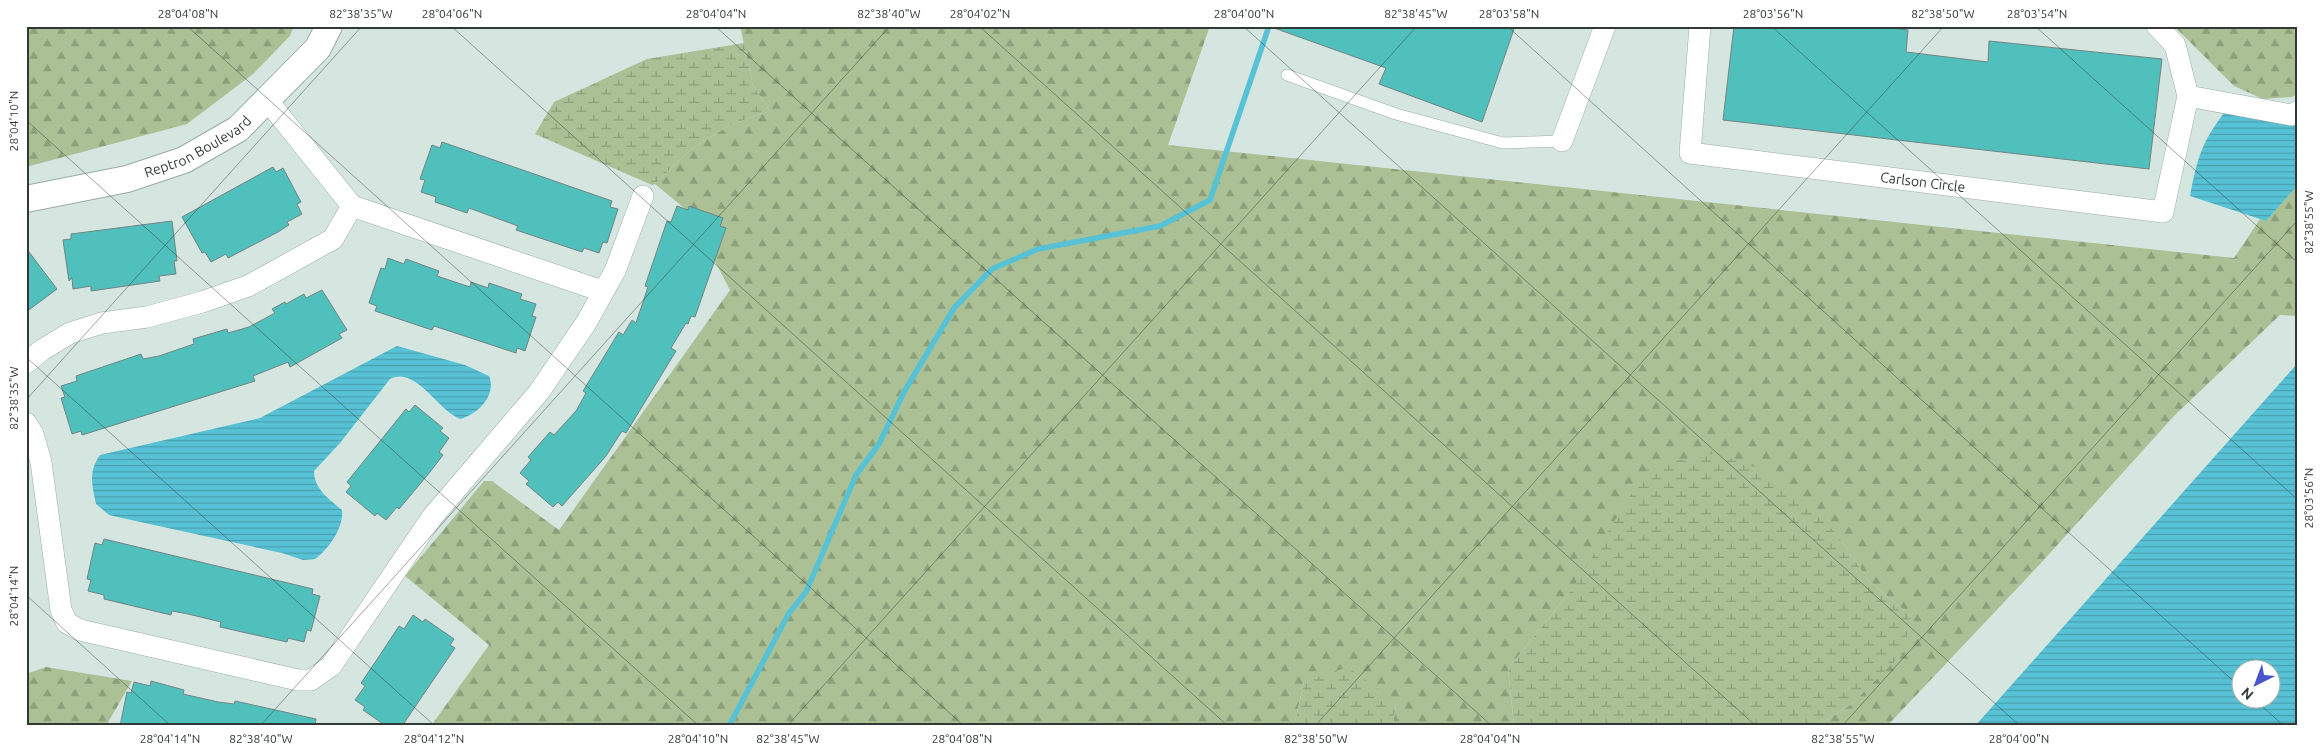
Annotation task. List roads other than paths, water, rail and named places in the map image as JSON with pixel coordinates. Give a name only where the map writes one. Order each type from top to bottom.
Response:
[{"type":"street","name":"Reptron Boulevard","points":[[26,199],[128,179],[184,160],[238,129],[268,101],[318,48],[329,26]]},
{"type":"street","points":[[1562,141],[1605,26]]},
{"type":"street","name":"Carlson Circle","points":[[1700,26],[1690,153],[2163,212],[2188,96],[2175,45],[2158,26]]},
{"type":"street","points":[[2188,96],[2291,115],[2297,112]]},
{"type":"street","points":[[268,101],[352,206],[602,291]]},
{"type":"street","points":[[26,424],[33,434],[41,462],[60,610],[67,623],[89,632],[298,680],[311,680],[330,666],[433,516],[539,392],[586,322],[618,264],[643,196]]},
{"type":"street","points":[[26,363],[42,350],[70,333],[102,323],[147,316],[202,302],[248,286],[333,239],[352,206]]},
{"type":"lane","points":[[1287,75],[1396,114],[1503,142],[1562,141]]},
{"type":"water","points":[[2224,113],[2288,125],[2297,124],[2297,186],[2266,221],[2190,196],[2201,152]]},
{"type":"water","points":[[397,346],[465,365],[489,376],[491,383],[488,397],[473,413],[460,419],[451,414],[409,378],[390,379],[340,443],[314,471],[319,488],[327,498],[342,510],[341,523],[338,530],[325,550],[315,559],[303,560],[282,553],[109,515],[96,504],[92,485],[92,473],[100,455],[260,418]]},
{"type":"water","points":[[2297,364],[2297,726],[1975,726]]},
{"type":"waterway","points":[[729,726],[789,613],[806,592],[856,475],[879,444],[904,392],[954,308],[992,269],[1038,249],[1160,226],[1210,200],[1269,26]]}]
